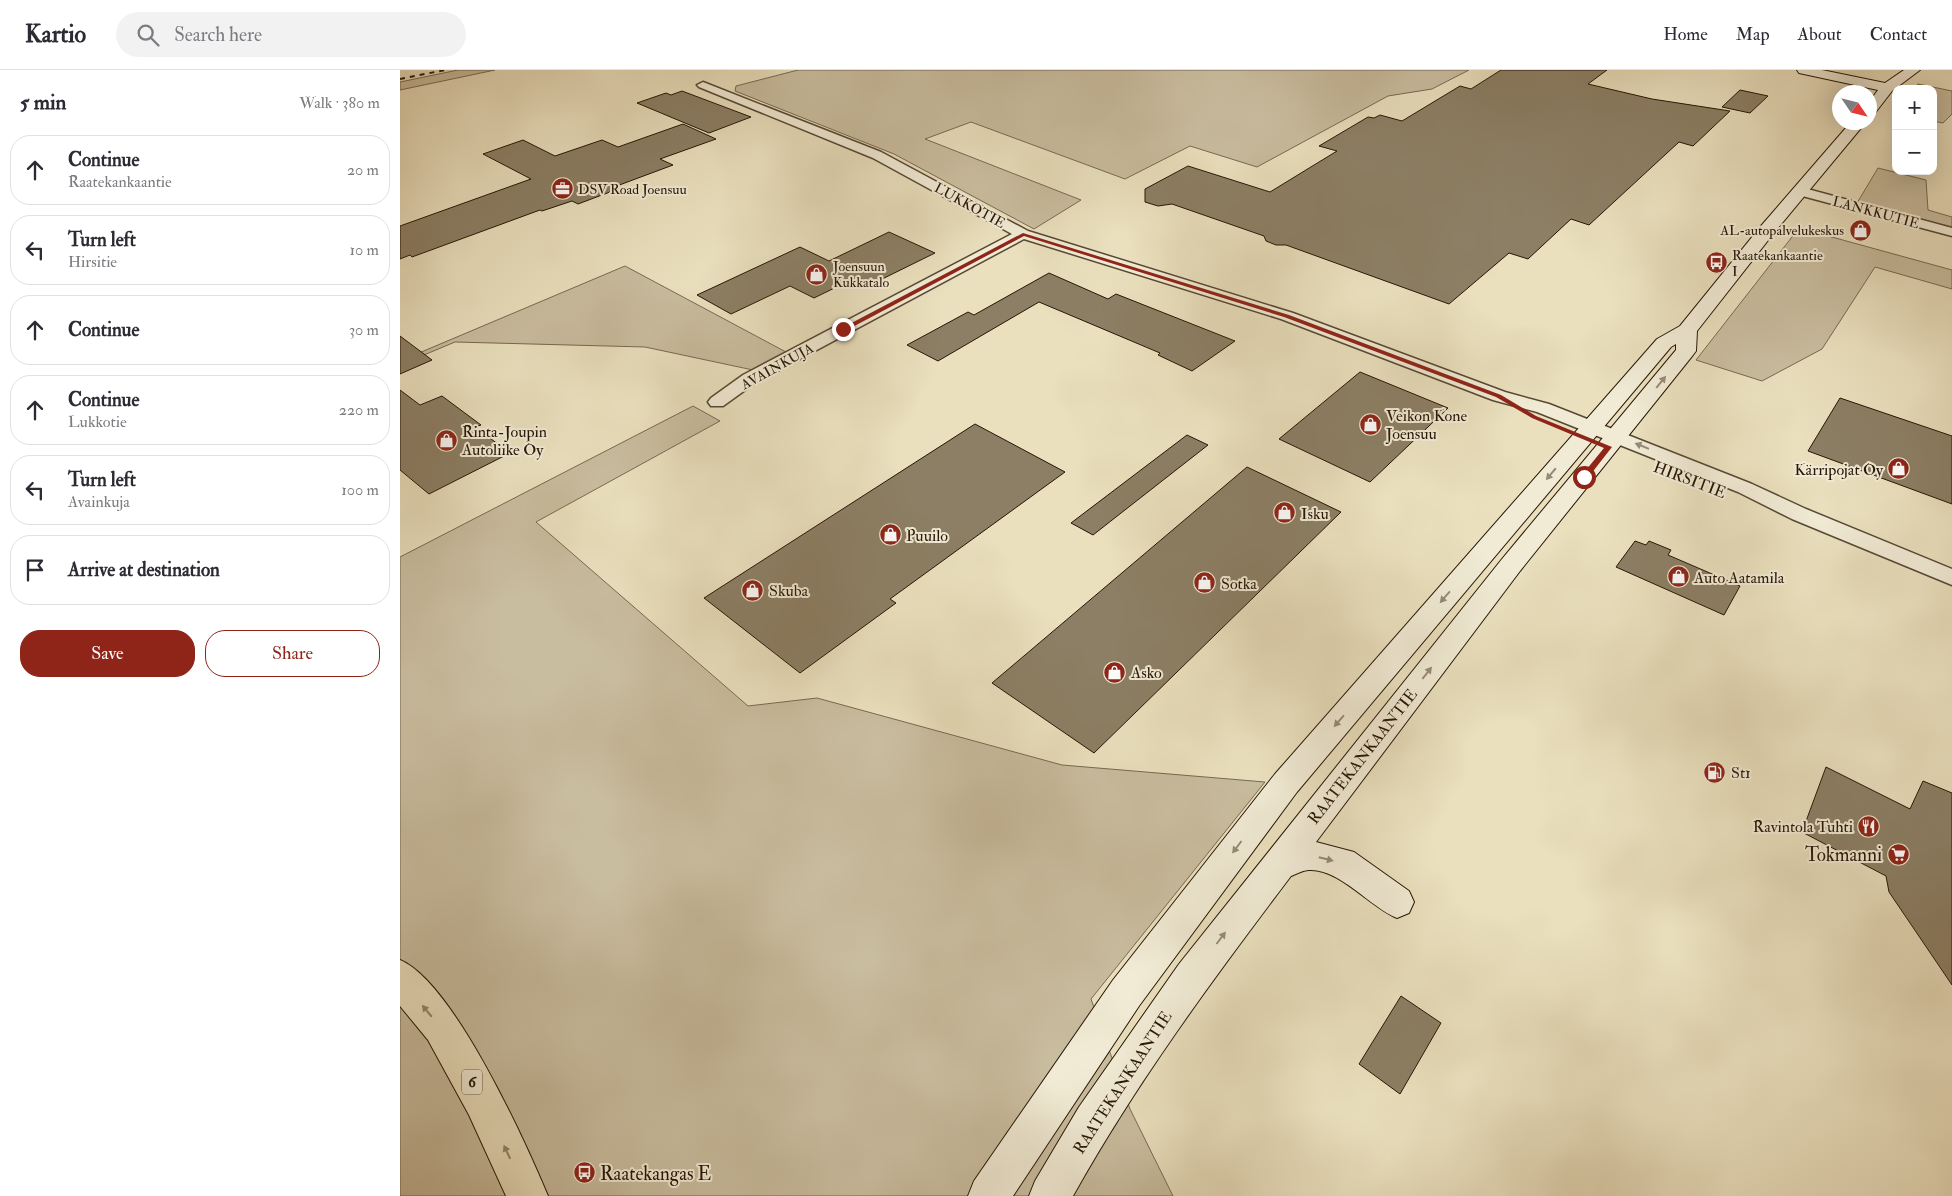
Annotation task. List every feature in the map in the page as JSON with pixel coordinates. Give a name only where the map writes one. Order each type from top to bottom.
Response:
[{"type":"highway","name":"6","points":[[400,978],[445,1035],[483,1101],[527,1196]]},
{"type":"main road","points":[[1804,70],[1887,88]]},
{"type":"main road","points":[[1877,101],[1887,88],[1913,70]]},
{"type":"main road","name":"RAATEKANKAANTIE","points":[[989,1196],[1126,993],[1286,783],[1601,437],[1686,351],[1687,330],[1852,130]]},
{"type":"main road","name":"RAATEKANKAANTIE","points":[[1050,1196],[1093,1121],[1192,977],[1511,565],[1601,437]]},
{"type":"main road","points":[[1279,864],[1310,855],[1342,863],[1397,902]]},
{"type":"street","name":"LUKKOTIE","points":[[703,85],[869,151],[1023,234],[1286,316],[1499,396],[1534,417],[1601,437]]},
{"type":"street","name":"LANKKUTIE","points":[[1800,191],[1952,232]]},
{"type":"street","name":"AVAINKUJA","points":[[718,402],[749,379],[1023,234]]},
{"type":"street","name":"HIRSITIE","points":[[1601,437],[1739,498],[1799,514],[1952,578]]},
{"type":"shaded area","points":[[458,70],[495,70],[400,90],[400,82]]},
{"type":"shaded area","points":[[798,70],[1469,70],[1432,89],[1388,96],[1257,167],[1190,146],[1125,179],[971,122],[925,139],[1081,200],[1034,229],[894,154],[735,91],[736,86]]},
{"type":"shaded area","points":[[1937,88],[1952,91],[1952,114],[1943,123],[1937,122]]},
{"type":"shaded area","points":[[1878,168],[1892,172],[1892,175],[1906,175],[1926,180],[1928,210],[1952,217],[1952,227],[1857,203]]},
{"type":"shaded area","points":[[1799,228],[1952,270],[1952,289],[1875,267],[1822,349],[1762,381],[1696,360]]},
{"type":"shaded area","points":[[625,266],[786,352],[753,370],[645,347],[455,342],[400,365],[400,361]]},
{"type":"shaded area","points":[[693,406],[720,421],[536,522],[748,706],[817,698],[1062,765],[1265,782],[1091,999],[1130,1109],[1173,1196],[400,1196],[400,557]]},
{"type":"building","points":[[1501,70],[1607,70],[1588,84],[1652,99],[1730,111],[1693,146],[1679,142],[1589,225],[1571,219],[1528,259],[1509,253],[1449,304],[1286,245],[1276,245],[1266,241],[1264,236],[1172,204],[1158,206],[1145,202],[1145,189],[1188,166],[1270,192],[1337,151],[1319,146],[1368,117],[1374,118],[1380,115],[1402,121],[1460,86],[1471,89]]},
{"type":"building","points":[[1740,90],[1768,96],[1750,113],[1722,107]]},
{"type":"building","points":[[682,91],[751,117],[709,133],[637,103],[666,93],[671,95]]},
{"type":"building","name":"DSV Road Joensuu","points":[[683,124],[716,139],[660,159],[673,165],[614,187],[618,189],[578,204],[572,201],[542,211],[540,210],[412,257],[410,255],[400,259],[400,226],[531,179],[483,154],[523,140],[555,156],[602,140],[618,147]]},
{"type":"building","name":"Joensuun Kukkatalo","points":[[889,232],[935,253],[872,284],[857,277],[814,298],[790,286],[731,314],[697,295],[800,247],[829,261]]},
{"type":"building","points":[[1049,273],[1108,299],[1116,294],[1235,341],[1192,371],[1158,355],[1160,353],[1039,302],[938,361],[907,345],[968,312],[974,315]]},
{"type":"building","points":[[400,336],[432,360],[400,374]]},
{"type":"building","points":[[1360,372],[1448,408],[1370,482],[1279,439]]},
{"type":"building","name":"Rinta-Joupin Autoliike Oy","points":[[400,390],[420,405],[442,396],[481,425],[475,427],[510,453],[429,494],[400,470]]},
{"type":"building","points":[[1840,398],[1952,436],[1952,504],[1808,451]]},
{"type":"building","name":"Puuilo","points":[[975,424],[1065,472],[890,599],[896,603],[800,673],[704,598]]},
{"type":"building","points":[[1187,435],[1208,445],[1093,535],[1071,523]]},
{"type":"building","points":[[1247,467],[1341,512],[1094,753],[992,683]]},
{"type":"building","name":"Auto Aatamila","points":[[1635,541],[1646,545],[1649,541],[1671,550],[1668,555],[1740,586],[1724,615],[1616,567]]},
{"type":"building","name":"Tokmanni","points":[[1826,767],[1910,809],[1923,781],[1952,793],[1952,985],[1889,892],[1886,876],[1802,832]]},
{"type":"building","points":[[1401,996],[1441,1023],[1400,1094],[1359,1064]]},
{"type":"railway","points":[[400,79],[445,70]]},
{"type":"place","name":"DSV Road Joensuu","points":[[562,189]]},
{"type":"place","name":"AL-autopalvelukeskus","points":[[1860,230]]},
{"type":"place","name":"Raatekankaantie I","points":[[1716,263]]},
{"type":"place","name":"Joensuun Kukkatalo","points":[[817,274]]},
{"type":"place","name":"Veikon Kone Joensuu","points":[[1370,424]]},
{"type":"place","name":"Rinta-Joupin Autoliike Oy","points":[[446,440]]},
{"type":"place","name":"Kärripojat Oy","points":[[1899,469]]},
{"type":"place","name":"Isku","points":[[1285,513]]},
{"type":"place","name":"Puuilo","points":[[890,535]]},
{"type":"place","name":"Auto Aatamila","points":[[1678,577]]},
{"type":"place","name":"Sotka","points":[[1205,583]]},
{"type":"place","name":"Skuba","points":[[753,590]]},
{"type":"place","name":"Asko","points":[[1115,672]]},
{"type":"place","name":"St1","points":[[1715,772]]},
{"type":"place","name":"Ravintola Tuhti","points":[[1869,826]]},
{"type":"place","name":"Tokmanni","points":[[1898,854]]},
{"type":"place","name":"Raatekangas E","points":[[584,1173]]},
{"type":"route","points":[[843,329],[1023,234],[1286,316],[1499,396],[1534,417],[1609,447],[1584,477]]}]
